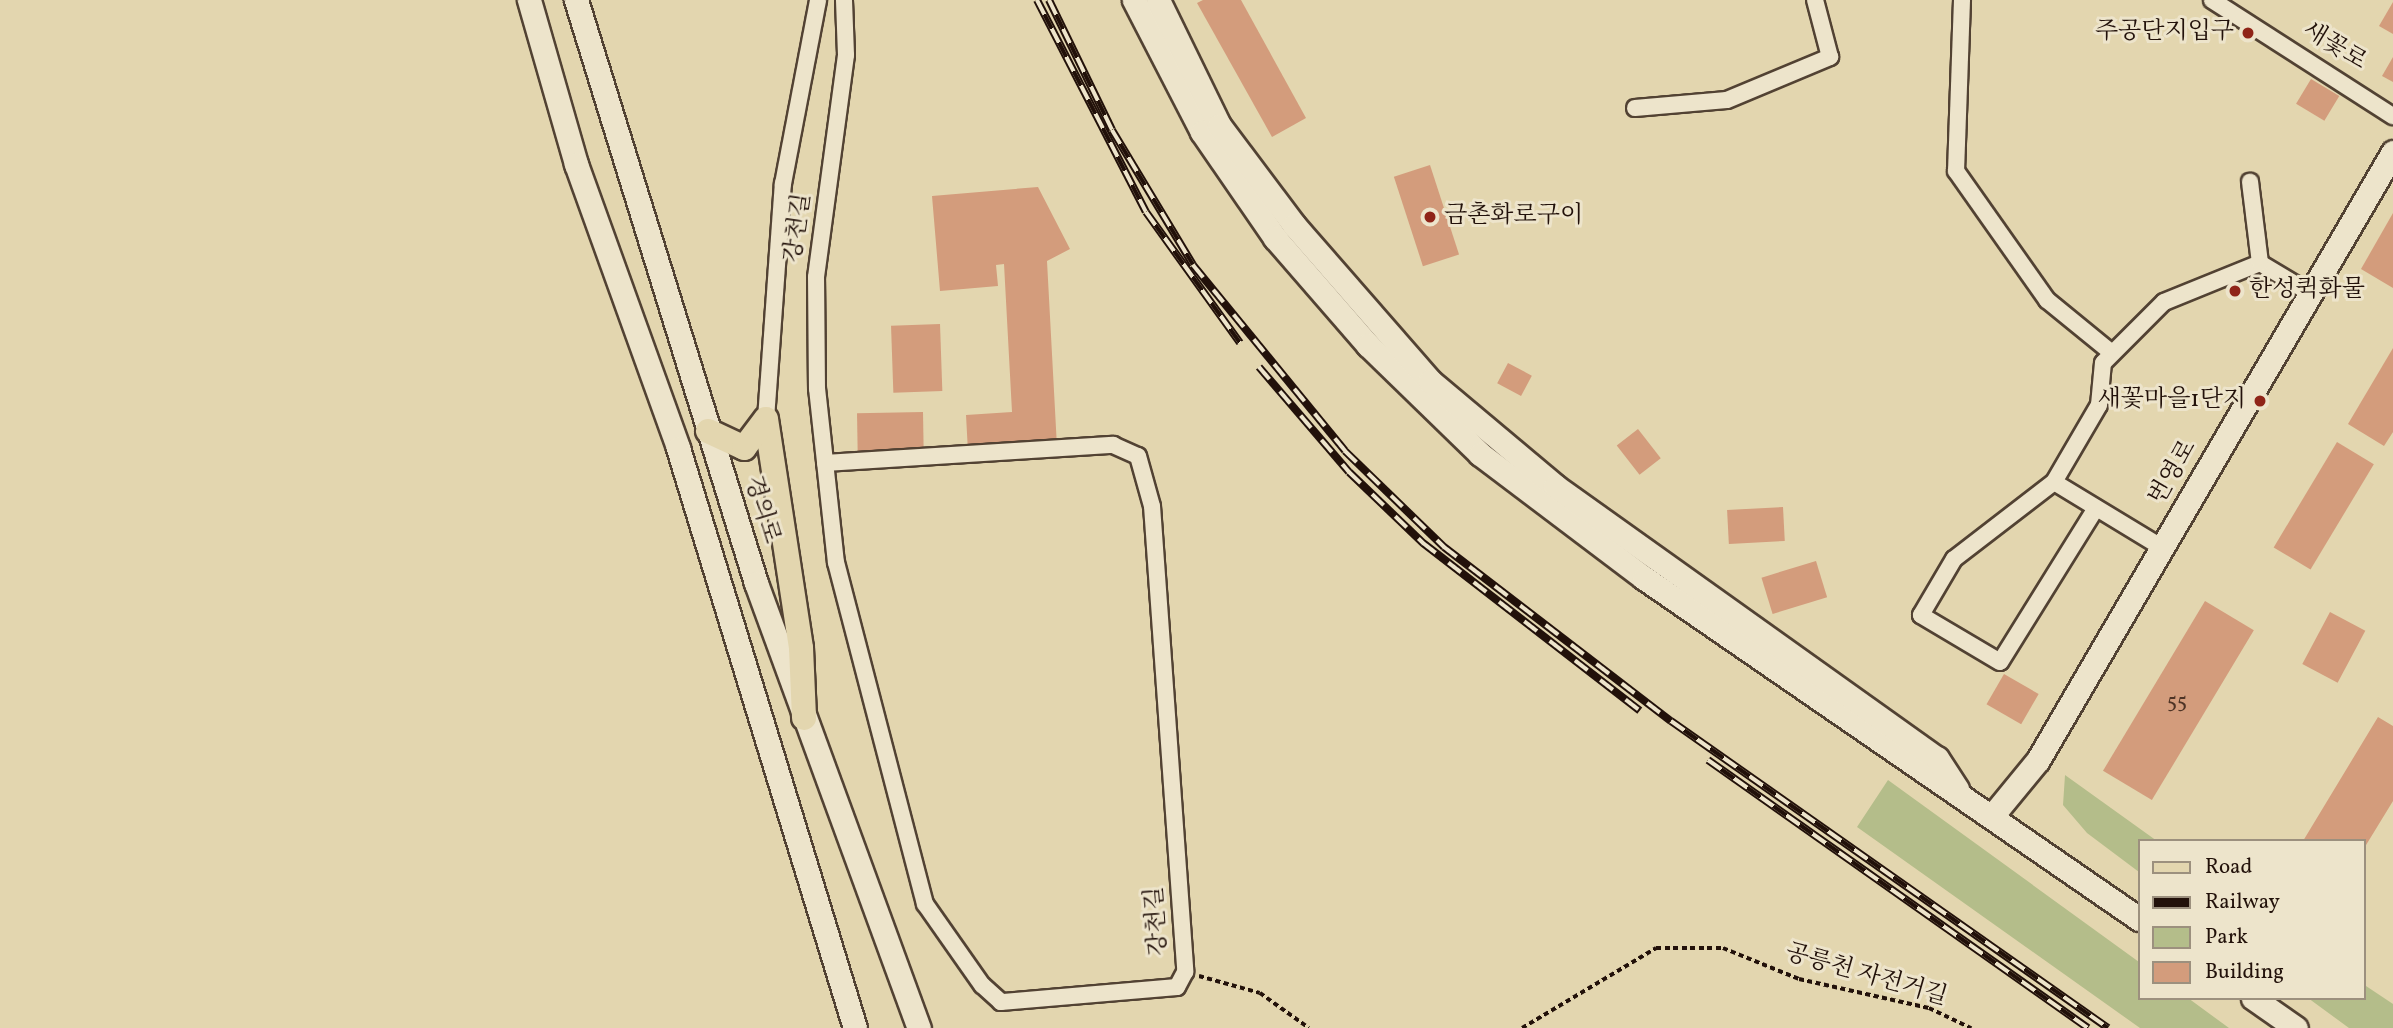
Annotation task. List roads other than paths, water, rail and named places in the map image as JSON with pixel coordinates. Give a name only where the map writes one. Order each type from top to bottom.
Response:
[{"type":"main road","points":[[708,431],[744,448],[766,419]]},
{"type":"main road","points":[[766,419],[801,648],[803,718]]},
{"type":"street","points":[[529,0],[576,164],[678,448],[855,1028]]},
{"type":"street","name":"경의로","points":[[576,0],[708,431],[803,718],[917,1025]]},
{"type":"street","points":[[766,419],[783,184],[818,0]]},
{"type":"street","name":"강천길","points":[[825,463],[1113,445],[1138,456],[1152,506],[1185,972],[1178,987],[1001,1002],[982,985],[925,904],[836,563],[825,463],[817,389],[816,277],[846,55],[844,0]]},
{"type":"street","points":[[1134,0],[1202,132],[1275,238],[1416,393],[1530,494],[2138,918]]},
{"type":"street","points":[[1158,0],[1219,125],[1294,225],[1430,381],[1555,486],[1937,758],[1961,794]]},
{"type":"street","points":[[1635,108],[1727,100],[1830,57],[1815,0]]},
{"type":"street","points":[[1962,0],[1956,171],[2047,300],[2112,353]]},
{"type":"street","name":"새꽃로","points":[[2212,0],[2393,116]]},
{"type":"street","name":"번영로","points":[[1992,816],[2038,760],[2393,152]]},
{"type":"street","points":[[2249,182],[2260,263]]},
{"type":"street","points":[[2096,508],[2000,662],[1921,615],[1954,559],[2054,482],[2099,405],[2103,363],[2112,353],[2164,302],[2260,263]]},
{"type":"street","points":[[2260,263],[2310,293]]},
{"type":"street","points":[[2054,482],[2161,547]]},
{"type":"street","points":[[2256,1000],[2296,1028]]},
{"type":"railway","points":[[1037,0],[1146,212],[1240,343]]},
{"type":"railway","points":[[1049,0],[1112,130],[1193,265],[1345,451],[1444,547],[1671,721],[2108,1028]]},
{"type":"railway","points":[[1259,367],[1349,472],[1423,543],[1640,711]]},
{"type":"railway","points":[[1708,760],[2088,1028]]},
{"type":"place","name":"주공단지입구","points":[[2248,33]]},
{"type":"place","name":"금촌화로구이","points":[[1430,217]]},
{"type":"place","name":"한성퀵화물","points":[[2235,291]]},
{"type":"place","name":"새꽃마을1단지","points":[[2260,401]]}]
